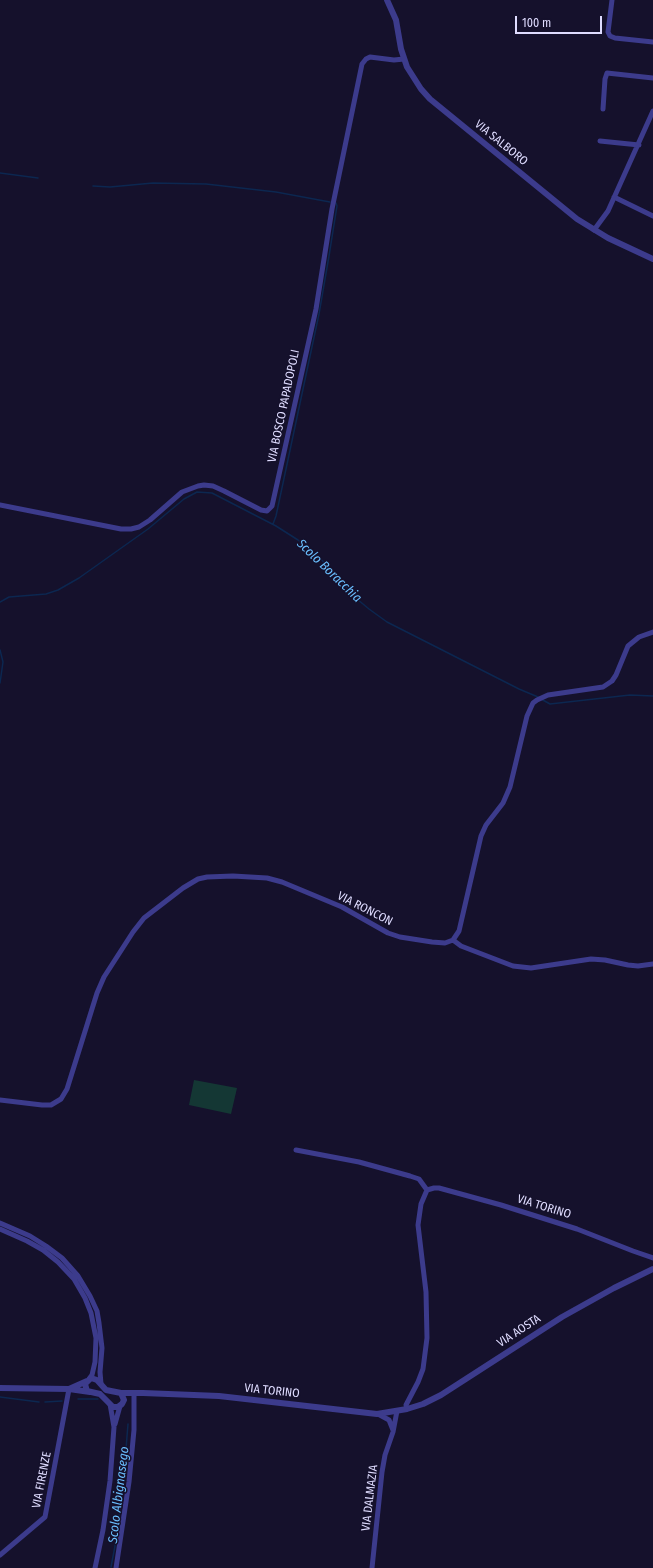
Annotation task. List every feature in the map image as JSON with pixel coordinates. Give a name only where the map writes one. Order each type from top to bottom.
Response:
[{"type":"street","name":"VIA SALBORO","points":[[387,0],[396,20],[404,59],[411,75],[430,99],[577,219],[608,238],[653,259]]},
{"type":"street","points":[[612,0],[608,32],[610,36],[615,38],[653,42]]},
{"type":"street","name":"VIA BOSCO PAPADOPOLI","points":[[0,505],[121,529],[139,527],[150,520],[182,492],[204,485],[213,486],[261,510],[267,511],[272,506],[316,309],[332,209],[362,64],[370,57],[394,60],[404,59]]},
{"type":"street","points":[[603,109],[606,73],[653,78]]},
{"type":"street","points":[[594,230],[608,210],[639,145],[653,111]]},
{"type":"street","points":[[600,141],[639,145]]},
{"type":"street","points":[[614,197],[653,216]]},
{"type":"street","points":[[653,632],[640,637],[628,646],[616,675],[603,687],[543,696],[533,703],[527,716],[510,787],[503,803],[486,825],[481,836],[459,931],[453,940],[461,946],[507,964],[531,968],[591,959],[638,966],[653,964]]},
{"type":"street","name":"VIA RONCON","points":[[0,1100],[51,1105],[61,1099],[68,1089],[97,993],[104,977],[138,924],[176,893],[198,879],[207,877],[233,876],[267,878],[282,882],[342,907],[388,933],[400,937],[432,942],[445,943],[453,940]]},
{"type":"street","points":[[296,1150],[359,1162],[410,1176],[419,1179],[427,1190],[421,1204],[418,1225],[426,1292],[427,1338],[423,1369],[406,1405],[407,1409]]},
{"type":"street","name":"VIA TORINO","points":[[427,1190],[439,1188],[516,1210],[577,1229],[653,1258]]},
{"type":"street","points":[[0,1223],[30,1236],[46,1246],[62,1258],[78,1276],[97,1311],[102,1348],[100,1372],[101,1384]]},
{"type":"street","points":[[0,1229],[43,1250],[58,1262],[74,1279],[86,1298],[95,1328],[96,1343],[95,1362],[92,1375],[88,1380],[86,1389],[90,1392]]},
{"type":"street","name":"VIA AOSTA","points":[[397,1411],[423,1404],[441,1395],[567,1314],[614,1288],[653,1269]]},
{"type":"street","points":[[69,1389],[88,1380],[96,1379],[106,1390],[121,1394],[124,1397],[114,1427],[110,1481],[103,1530],[95,1568]]},
{"type":"street","points":[[0,1388],[69,1389],[100,1394],[113,1407],[122,1404]]},
{"type":"street","name":"VIA FIRENZE","points":[[0,1555],[45,1516],[69,1389]]},
{"type":"street","name":"VIA TORINO","points":[[122,1404],[134,1396],[143,1393]]},
{"type":"street","name":"VIA TORINO","points":[[121,1394],[143,1393],[219,1396],[377,1414],[397,1411]]},
{"type":"street","points":[[116,1568],[129,1482],[134,1430],[134,1396]]},
{"type":"street","points":[[109,1403],[114,1427]]},
{"type":"street","name":"VIA DALMAZIA","points":[[372,1568],[382,1472],[385,1454],[393,1432],[397,1411]]},
{"type":"street","points":[[377,1414],[389,1420],[393,1432]]},
{"type":"green space","points":[[194,1080],[237,1088],[231,1114],[189,1105]]},
{"type":"waterway","points":[[0,173],[38,178]]},
{"type":"waterway","points":[[93,186],[110,187],[153,183],[206,184],[276,192],[330,202]]},
{"type":"waterway","points":[[273,524],[276,516],[319,314],[337,206],[336,203]]},
{"type":"waterway","name":"Scolo Boracchia","points":[[0,602],[9,597],[46,594],[58,590],[79,578],[148,529],[184,499],[197,492],[212,493],[276,526],[298,540],[327,565],[357,599],[387,622],[519,689],[538,697]]},
{"type":"waterway","name":"Scolo Boracchia","points":[[0,650],[3,662],[0,683]]},
{"type":"waterway","name":"Scolo Boracchia","points":[[541,699],[550,704],[630,695],[653,696]]},
{"type":"waterway","name":"Scolo Albignasego","points":[[0,1397],[39,1402]]},
{"type":"waterway","name":"Scolo Albignasego","points":[[78,1399],[98,1399]]},
{"type":"waterway","name":"Scolo Albignasego","points":[[45,1402],[62,1401]]},
{"type":"waterway","name":"Scolo Albignasego","points":[[111,1567],[123,1486],[128,1424]]}]
